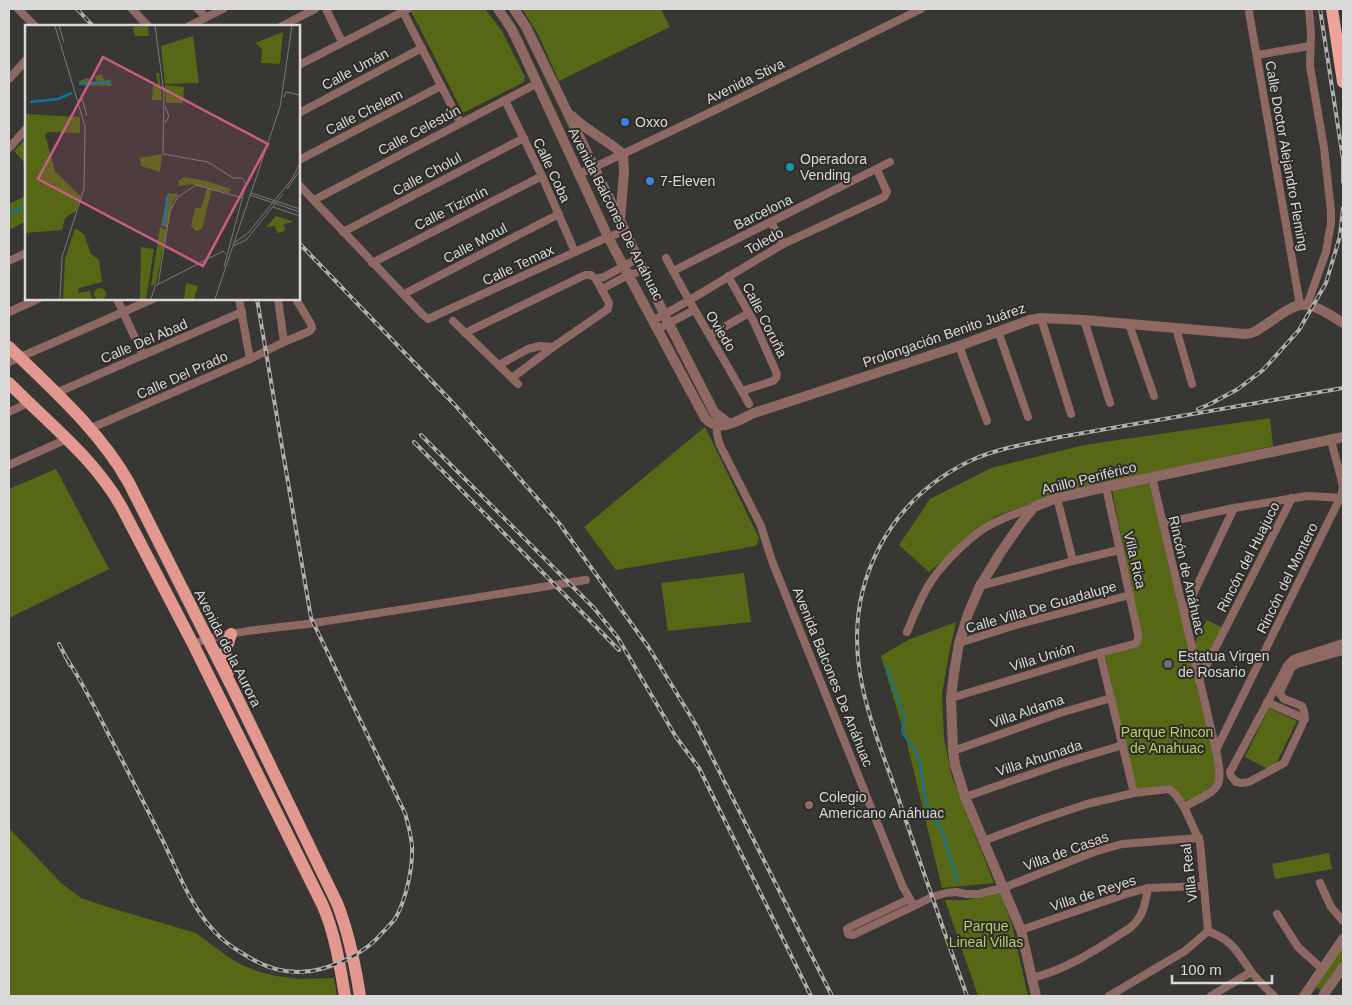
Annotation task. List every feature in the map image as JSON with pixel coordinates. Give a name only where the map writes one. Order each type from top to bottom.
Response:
[{"type":"highway","points":[[1332,9],[1343,82]]},
{"type":"main road","name":"Avenida de la Aurora","points":[[9,347],[14,359],[56,393],[89,429],[122,470],[236,695],[337,903],[354,955],[360,996]]},
{"type":"main road","points":[[9,383],[67,439],[96,470],[114,494],[193,644],[323,906],[332,932],[345,996]]},
{"type":"main road","points":[[231,634],[225,656],[236,695]]},
{"type":"street","points":[[18,9],[33,25]]},
{"type":"street","points":[[132,9],[147,25]]},
{"type":"street","points":[[198,9],[206,17]]},
{"type":"street","points":[[191,25],[223,9]]},
{"type":"street","points":[[284,25],[315,9]]},
{"type":"street","points":[[326,9],[342,42]]},
{"type":"street","name":"Avenida Balcones De Anáhuac","points":[[498,9],[519,44],[608,237],[705,418],[708,421],[722,423]]},
{"type":"street","name":"Avenida Balcones De Anáhuac","points":[[514,9],[526,27],[593,168],[625,230],[666,319],[714,412],[722,423]]},
{"type":"street","name":"Avenida Stiva","points":[[579,174],[921,9]]},
{"type":"street","points":[[1309,9],[1311,23],[1310,66],[1324,148],[1331,223],[1326,252],[1304,305],[1321,309],[1343,323]]},
{"type":"street","points":[[300,64],[406,10],[422,48],[460,122]]},
{"type":"street","name":"Calle Doctor Alejandro Fleming","points":[[1249,12],[1304,305]]},
{"type":"street","points":[[1257,55],[1310,46]]},
{"type":"street","name":"Calle Umán","points":[[300,112],[422,48]]},
{"type":"street","points":[[9,79],[25,61]]},
{"type":"street","points":[[536,84],[543,82],[549,84],[560,97]]},
{"type":"street","name":"Calle Celestún","points":[[314,200],[460,122],[536,84]]},
{"type":"street","name":"Calle Chelem","points":[[300,159],[441,86]]},
{"type":"street","name":"Calle Coba","points":[[505,100],[542,176],[575,252]]},
{"type":"street","points":[[566,110],[584,127],[623,154],[624,172],[620,220]]},
{"type":"street","points":[[9,148],[25,130]]},
{"type":"street","name":"Calle Cholul","points":[[343,232],[524,138]]},
{"type":"street","name":"Barcelona","points":[[673,271],[890,162]]},
{"type":"street","name":"Toledo","points":[[666,319],[688,301],[783,244],[884,197],[887,190],[877,170]]},
{"type":"street","name":"Calle Tizimín","points":[[372,263],[542,176]]},
{"type":"street","points":[[300,186],[372,263],[404,294]]},
{"type":"street","name":"Calle Motul","points":[[404,294],[559,214]]},
{"type":"street","points":[[771,222],[783,244]]},
{"type":"street","name":"Calle Temax","points":[[404,294],[423,315],[428,319],[432,318],[625,230]]},
{"type":"street","points":[[9,261],[25,253]]},
{"type":"street","name":"Oviedo","points":[[666,258],[688,301],[749,404]]},
{"type":"street","points":[[602,289],[626,271],[637,259]]},
{"type":"street","points":[[596,279],[626,271],[643,271]]},
{"type":"street","points":[[465,332],[585,275],[591,275],[596,279],[609,303],[608,309],[553,346],[512,378]]},
{"type":"street","name":"Calle Coruña","points":[[728,276],[749,313],[777,372],[774,381],[742,391]]},
{"type":"street","points":[[9,312],[36,300]]},
{"type":"street","points":[[117,300],[143,355]]},
{"type":"street","points":[[14,359],[151,300]]},
{"type":"street","points":[[240,300],[250,359]]},
{"type":"street","points":[[278,300],[284,342]]},
{"type":"street","name":"Calle Del Prado","points":[[89,429],[310,331],[312,328],[311,324],[297,300]]},
{"type":"street","name":"Prolongación Benito Juárez","points":[[722,423],[959,346],[1025,321],[1041,318],[1084,320],[1250,334],[1289,310],[1304,305]]},
{"type":"street","points":[[666,319],[664,328],[656,324],[658,314],[666,319],[694,310]]},
{"type":"street","name":"Calle Del Abad","points":[[56,393],[242,312]]},
{"type":"street","points":[[710,336],[749,313]]},
{"type":"street","points":[[1041,318],[1071,414]]},
{"type":"street","points":[[1084,320],[1110,403]]},
{"type":"street","points":[[453,321],[518,384]]},
{"type":"street","points":[[1129,324],[1154,396]]},
{"type":"street","points":[[1176,328],[1192,384]]},
{"type":"street","points":[[998,331],[1028,417]]},
{"type":"street","points":[[499,365],[535,347],[553,346]]},
{"type":"street","points":[[959,346],[987,421]]},
{"type":"street","points":[[9,412],[28,403]]},
{"type":"street","name":"Avenida Balcones De Anáhuac","points":[[722,423],[717,436],[720,445],[761,526],[772,561],[903,887],[914,906]]},
{"type":"street","name":"Anillo Periférico","points":[[1036,996],[1021,930],[965,797],[955,765],[953,751],[952,698],[954,673],[959,644],[968,614],[980,586],[1001,552],[1034,507],[1058,498],[1106,487],[1343,437]]},
{"type":"street","points":[[9,465],[67,439]]},
{"type":"street","name":"Rincón del Montero","points":[[1216,750],[1342,498],[1342,482],[1331,440]]},
{"type":"street","name":"Rincón de Anáhuac","points":[[1152,477],[1216,750],[1220,775],[1219,784],[1214,791],[1184,807]]},
{"type":"street","name":"Villa Rica","points":[[1106,487],[1138,640]]},
{"type":"street","points":[[1163,523],[1292,498],[1307,496],[1342,498]]},
{"type":"street","points":[[1058,498],[1073,561]]},
{"type":"street","name":"Rincón del Huajuco","points":[[1199,680],[1292,498]]},
{"type":"street","points":[[907,632],[932,581],[964,545],[994,523],[1034,507]]},
{"type":"street","points":[[1184,613],[1234,508]]},
{"type":"street","points":[[980,586],[1119,550]]},
{"type":"street","points":[[193,644],[207,638],[231,634],[318,623],[586,580]]},
{"type":"street","name":"Calle Villa De Guadalupe","points":[[959,644],[1016,625],[1130,595]]},
{"type":"street","name":"Villa Unión","points":[[952,698],[1134,644],[1138,640]]},
{"type":"street","points":[[1292,663],[1280,694],[1284,699],[1302,706],[1305,712],[1305,719],[1284,763],[1249,782],[1236,782],[1230,772],[1267,702],[1292,663],[1296,658],[1343,643]]},
{"type":"street","points":[[1292,663],[1343,651]]},
{"type":"street","points":[[983,841],[1086,804],[1134,793],[1100,653]]},
{"type":"street","name":"Villa Aldama","points":[[953,751],[1060,713],[1111,698]]},
{"type":"street","points":[[1267,702],[1305,719]]},
{"type":"street","name":"Villa Ahumada","points":[[965,797],[1057,765],[1123,745]]},
{"type":"street","name":"Villa Real","points":[[1134,793],[1169,789],[1176,794],[1184,807],[1199,838],[1202,850],[1208,932]]},
{"type":"street","name":"Villa de Casas","points":[[1003,888],[1094,852],[1122,844],[1199,838]]},
{"type":"street","points":[[1320,883],[1331,907],[1343,921]]},
{"type":"street","name":"Villa de Reyes","points":[[1021,930],[1148,888],[1204,886]]},
{"type":"street","points":[[909,899],[850,927],[847,929],[847,933],[853,935],[932,897],[956,892],[978,894],[1003,888]]},
{"type":"street","points":[[1032,978],[1050,974],[1064,968],[1130,928],[1142,914],[1148,888]]},
{"type":"street","points":[[897,906],[901,913]]},
{"type":"street","points":[[1277,914],[1298,947],[1322,969]]},
{"type":"street","points":[[875,915],[878,924]]},
{"type":"street","points":[[1109,996],[1185,950],[1208,932],[1230,942],[1251,972],[1274,996]]},
{"type":"street","points":[[1304,996],[1343,939]]},
{"type":"street","points":[[1311,987],[1323,996],[1343,967]]},
{"type":"street","points":[[1212,996],[1251,972]]},
{"type":"green space","points":[[416,9],[485,9],[502,31],[525,77],[524,82],[463,113],[411,11]]},
{"type":"green space","points":[[522,9],[661,9],[670,27],[559,81],[538,34]]},
{"type":"green space","points":[[25,139],[25,163],[14,151]]},
{"type":"green space","points":[[25,196],[25,222],[9,230],[9,204]]},
{"type":"green space","points":[[1270,418],[1273,446],[1061,493],[996,516],[929,572],[899,545],[930,499],[991,468],[1084,445]]},
{"type":"green space","points":[[705,427],[759,538],[756,546],[616,570],[584,527]]},
{"type":"green space","points":[[56,469],[109,569],[9,618],[9,489]]},
{"type":"green space","name":"Parque Rincon de Anahuac","points":[[1149,482],[1217,770],[1216,782],[1200,795],[1185,801],[1168,785],[1136,790],[1105,655],[1142,642],[1112,490]]},
{"type":"green space","points":[[744,573],[751,622],[668,631],[661,583]]},
{"type":"green space","points":[[1207,620],[1223,628],[1200,668],[1194,644]]},
{"type":"green space","points":[[956,622],[942,694],[944,738],[952,777],[994,883],[942,888],[907,743],[881,656],[908,640]]},
{"type":"green space","points":[[1269,708],[1297,721],[1276,764],[1268,769],[1245,757]]},
{"type":"green space","points":[[9,828],[61,883],[81,898],[196,933],[228,957],[260,972],[300,979],[334,978],[337,996],[9,996]]},
{"type":"green space","points":[[1329,853],[1332,869],[1275,879],[1272,864]]},
{"type":"green space","name":"Parque Lineal Villas","points":[[1000,892],[1012,925],[1028,996],[978,996],[945,900],[967,900]]},
{"type":"green space","points":[[1343,943],[1343,959],[1321,991],[1314,984]]},
{"type":"waterway","points":[[9,213],[25,206]]},
{"type":"waterway","points":[[886,667],[904,715],[903,734],[913,747],[920,762],[925,800],[943,833],[956,873],[956,883]]},
{"type":"railway","points":[[77,9],[92,25]]},
{"type":"railway","points":[[1320,9],[1343,159],[1343,182]]},
{"type":"railway","points":[[1198,409],[1238,389],[1263,370],[1299,330],[1326,283],[1340,236],[1343,208]]},
{"type":"railway","points":[[300,244],[454,404],[559,523],[649,648],[696,725],[832,996]]},
{"type":"railway","points":[[67,659],[85,689],[124,764],[192,900],[206,922],[224,941],[251,959],[270,967],[290,972],[310,971],[338,963],[362,951],[395,919],[402,903],[410,874],[412,846],[409,829],[405,813],[311,618],[257,300]]},
{"type":"railway","points":[[967,996],[877,738],[863,690],[857,640],[860,608],[867,577],[879,548],[896,521],[917,497],[943,477],[972,460],[993,452],[1060,437],[1343,388]]},
{"type":"railway","points":[[421,435],[594,608],[618,638],[676,737],[699,768],[811,996]]},
{"type":"railway","points":[[414,442],[619,650]]},
{"type":"railway","points":[[59,644],[70,665]]},
{"type":"place","name":"Oxxo","points":[[625,122]]},
{"type":"place","name":"Operadora Vending","points":[[790,167]]},
{"type":"place","name":"7-Eleven","points":[[650,181]]},
{"type":"place","name":"Estatua Virgen de Rosario","points":[[1168,664]]},
{"type":"place","name":"Colegio Americano Anáhuac","points":[[809,805]]}]
